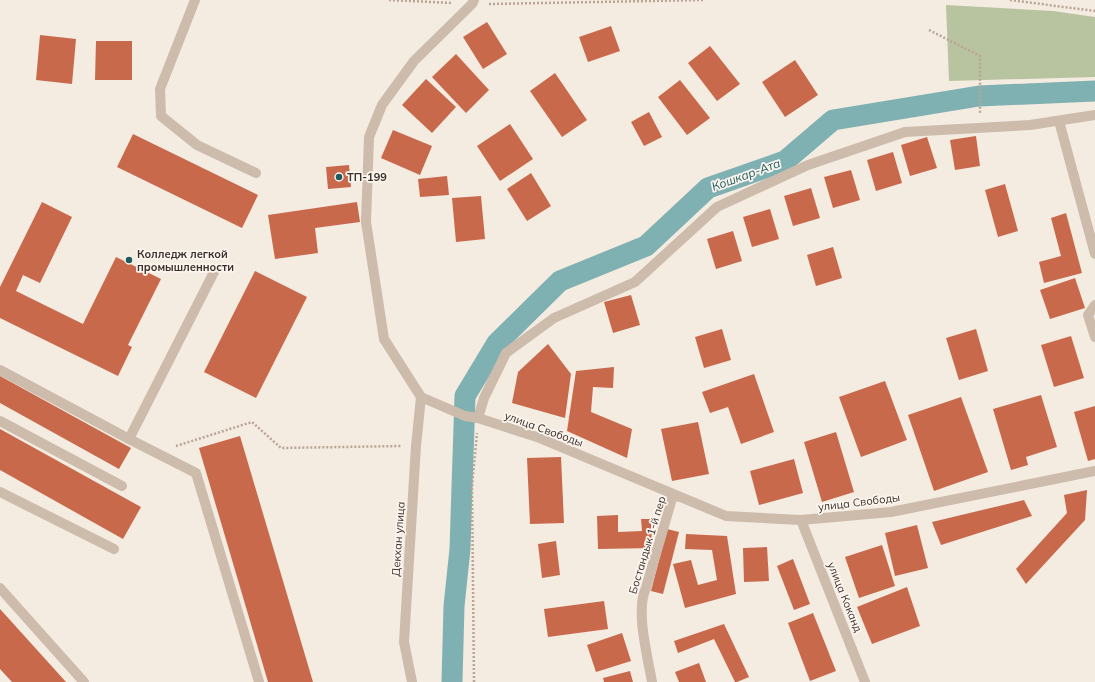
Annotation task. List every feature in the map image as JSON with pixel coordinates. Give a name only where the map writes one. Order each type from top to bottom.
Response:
[{"type":"street","points":[[196,0],[160,88],[162,116],[197,145],[256,173]]},
{"type":"street","points":[[421,397],[384,339],[366,222],[369,137],[382,105],[414,61],[473,2]]},
{"type":"street","points":[[478,418],[484,398],[506,353],[554,318],[635,282],[717,207],[808,165],[905,132],[1030,125],[1095,115]]},
{"type":"street","points":[[1059,121],[1095,254]]},
{"type":"street","points":[[129,439],[214,272]]},
{"type":"street","points":[[1095,305],[1088,315],[1095,337]]},
{"type":"street","points":[[0,370],[196,473],[259,682]]},
{"type":"street","name":"улица Свободы","points":[[421,397],[465,416],[478,418],[537,437],[726,516],[802,520],[891,512],[1095,470]]},
{"type":"street","name":"Декхан улица","points":[[412,682],[404,642],[416,446],[421,397]]},
{"type":"street","points":[[0,421],[122,486]]},
{"type":"street","points":[[0,492],[114,549]]},
{"type":"street","name":"Бостандык 1-й пер","points":[[652,682],[641,623],[643,594],[673,495],[684,498]]},
{"type":"street","name":"улица Коканд","points":[[802,520],[865,682]]},
{"type":"street","points":[[0,588],[84,682]]},
{"type":"path","points":[[389,0],[473,2],[704,0]]},
{"type":"path","points":[[1010,0],[1095,11]]},
{"type":"path","points":[[928,30],[980,56],[980,108]]},
{"type":"path","points":[[474,682],[472,487],[478,418]]},
{"type":"path","points":[[156,452],[252,422],[281,448],[416,446]]},
{"type":"green space","points":[[946,5],[1053,11],[1095,17],[1095,77],[949,81]]},
{"type":"building","points":[[487,22],[507,54],[483,69],[463,37]]},
{"type":"building","points":[[611,26],[620,51],[588,62],[579,37]]},
{"type":"building","points":[[40,35],[76,39],[72,84],[36,80]]},
{"type":"building","points":[[96,41],[132,41],[132,80],[95,80]]},
{"type":"building","points":[[710,46],[740,84],[717,101],[688,63]]},
{"type":"building","points":[[456,54],[489,90],[466,113],[432,77]]},
{"type":"building","points":[[795,60],[818,95],[785,117],[762,82]]},
{"type":"building","points":[[555,73],[587,120],[562,137],[530,91]]},
{"type":"building","points":[[426,79],[456,107],[432,133],[402,105]]},
{"type":"building","points":[[680,80],[710,118],[687,135],[658,97]]},
{"type":"building","points":[[649,112],[662,137],[644,146],[631,122]]},
{"type":"building","points":[[510,124],[533,159],[500,181],[477,146]]},
{"type":"building","points":[[393,130],[432,146],[420,175],[381,158]]},
{"type":"building","points":[[133,134],[258,195],[242,228],[117,167]]},
{"type":"building","points":[[976,136],[980,166],[955,170],[950,140]]},
{"type":"building","points":[[927,137],[937,168],[910,176],[901,145]]},
{"type":"building","points":[[893,152],[902,183],[876,191],[867,160]]},
{"type":"building","name":"ТП-199","points":[[349,165],[351,187],[328,189],[326,167]]},
{"type":"building","points":[[851,170],[860,200],[833,208],[824,177]]},
{"type":"building","points":[[531,173],[551,206],[527,221],[507,189]]},
{"type":"building","points":[[447,176],[449,195],[420,197],[418,179]]},
{"type":"building","points":[[1005,184],[1018,231],[998,237],[985,190]]},
{"type":"building","points":[[811,188],[820,218],[793,226],[784,196]]},
{"type":"building","points":[[481,196],[485,239],[456,242],[452,198]]},
{"type":"building","points":[[42,202],[72,217],[40,283],[23,275],[16,291],[83,324],[116,257],[161,279],[128,345],[132,347],[118,376],[0,318],[0,287]]},
{"type":"building","points":[[357,202],[360,222],[315,228],[318,253],[275,259],[268,215]]},
{"type":"building","points":[[770,209],[779,239],[752,247],[743,217]]},
{"type":"building","points":[[1066,213],[1082,273],[1044,283],[1039,262],[1061,256],[1051,218]]},
{"type":"building","points":[[733,231],[742,261],[716,269],[707,239]]},
{"type":"building","points":[[833,247],[842,278],[816,286],[807,255]]},
{"type":"building","points":[[255,271],[307,297],[256,398],[204,372]]},
{"type":"building","points":[[1075,278],[1085,308],[1050,319],[1040,290]]},
{"type":"building","points":[[631,295],[640,325],[613,333],[604,302]]},
{"type":"building","points":[[722,329],[731,360],[704,368],[695,337]]},
{"type":"building","points":[[976,329],[988,371],[959,380],[946,338]]},
{"type":"building","points":[[1071,336],[1084,378],[1054,387],[1041,345]]},
{"type":"building","points":[[548,344],[571,374],[565,418],[512,403],[518,372]]},
{"type":"building","points":[[614,367],[613,388],[593,387],[591,412],[632,429],[627,458],[567,431],[576,371]]},
{"type":"building","points":[[754,374],[774,432],[741,444],[728,407],[710,413],[702,392]]},
{"type":"building","points":[[0,376],[131,448],[119,469],[0,403]]},
{"type":"building","points":[[885,381],[907,440],[861,457],[839,397]]},
{"type":"building","points":[[1041,395],[1057,447],[1026,457],[1028,465],[1011,470],[993,409]]},
{"type":"building","points":[[961,397],[988,472],[934,491],[908,415]]},
{"type":"building","points":[[1095,406],[1095,459],[1088,461],[1074,412]]},
{"type":"building","points":[[698,422],[709,474],[672,481],[661,429]]},
{"type":"building","points":[[0,429],[141,507],[123,539],[0,470]]},
{"type":"building","points":[[836,432],[854,492],[822,502],[804,442]]},
{"type":"building","points":[[240,436],[313,682],[268,682],[199,448]]},
{"type":"building","points":[[561,457],[564,523],[530,524],[527,458]]},
{"type":"building","points":[[794,459],[803,493],[759,505],[750,471]]},
{"type":"building","points":[[1087,490],[1085,520],[1026,584],[1016,569],[1067,513],[1064,495]]},
{"type":"building","points":[[1024,500],[1032,516],[941,545],[932,522]]},
{"type":"building","points":[[618,515],[618,532],[642,531],[641,519],[651,519],[652,548],[598,549],[597,516]]},
{"type":"building","points":[[917,525],[928,568],[895,576],[885,533]]},
{"type":"building","points":[[667,529],[679,532],[663,594],[651,591]]},
{"type":"building","points":[[686,534],[727,536],[736,594],[685,608],[673,564],[691,560],[698,585],[717,580],[712,550],[685,549]]},
{"type":"building","points":[[556,541],[560,575],[542,578],[538,544]]},
{"type":"building","points":[[882,545],[895,586],[859,598],[845,557]]},
{"type":"building","points":[[767,547],[769,581],[744,582],[743,548]]},
{"type":"building","points":[[793,559],[810,604],[794,610],[777,566]]},
{"type":"building","points":[[907,587],[920,626],[872,644],[857,607]]},
{"type":"building","points":[[604,601],[608,629],[548,637],[544,609]]},
{"type":"building","points":[[0,609],[66,682],[12,682],[0,669]]},
{"type":"building","points":[[813,613],[836,671],[810,681],[788,623]]},
{"type":"building","points":[[724,624],[749,677],[737,682],[735,682],[714,639],[678,653],[674,641]]},
{"type":"building","points":[[622,633],[631,661],[596,672],[587,645]]},
{"type":"building","points":[[699,663],[706,682],[679,682],[675,672]]},
{"type":"building","points":[[630,671],[633,682],[604,682],[603,678]]},
{"type":"waterway","name":"Кошкар-Ата","points":[[452,682],[454,606],[460,549],[465,396],[497,343],[560,281],[646,246],[708,188],[785,161],[833,120],[979,96],[1095,91]]},
{"type":"place","name":"ТП-199","points":[[339,177]]},
{"type":"place","name":"Колледж легкой промышленности","points":[[129,260]]}]
